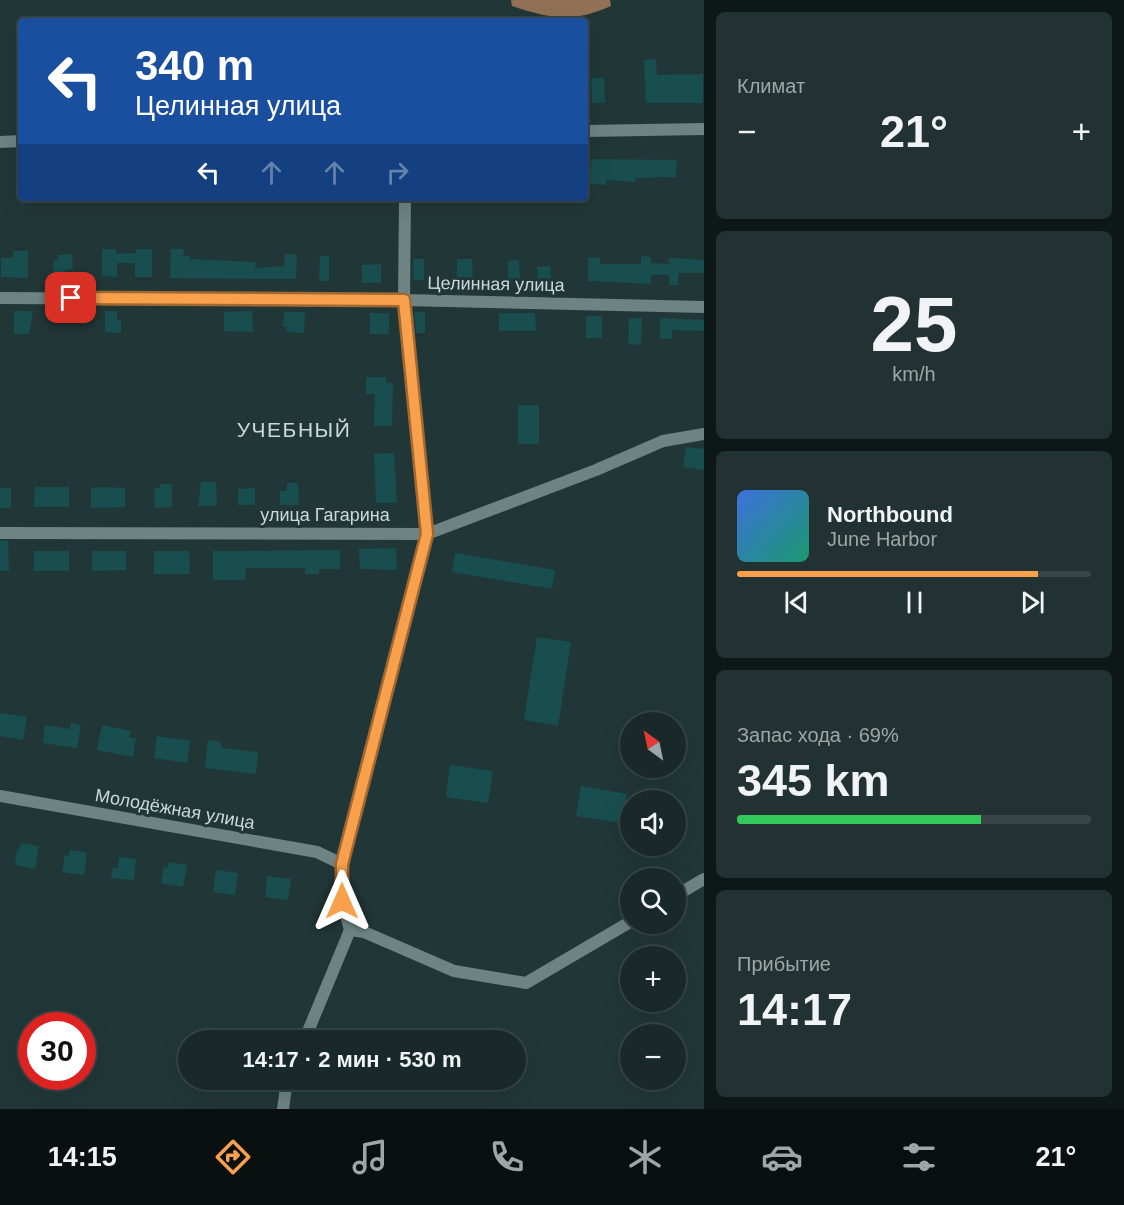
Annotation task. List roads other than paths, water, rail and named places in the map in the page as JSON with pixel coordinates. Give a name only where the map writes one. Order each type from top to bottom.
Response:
[{"type":"street","points":[[588,131],[704,129]]},
{"type":"street","points":[[0,142],[18,141]]},
{"type":"street","points":[[309,1030],[350,930],[342,901],[342,864],[427,534],[404,300],[405,201]]},
{"type":"street","name":"Целинная улица","points":[[0,298],[404,300],[704,307]]},
{"type":"street","name":"улица Гагарина","points":[[0,533],[427,534],[596,470],[663,441],[704,434]]},
{"type":"street","name":"Молодёжная улица","points":[[0,796],[317,852],[342,864]]},
{"type":"street","points":[[686,890],[704,879]]},
{"type":"street","points":[[350,930],[364,932],[454,972],[526,983],[620,928]]},
{"type":"street","points":[[283,1109],[286,1090]]},
{"type":"district","name":"УЧЕБНЫЙ","points":[[294,429]]}]
